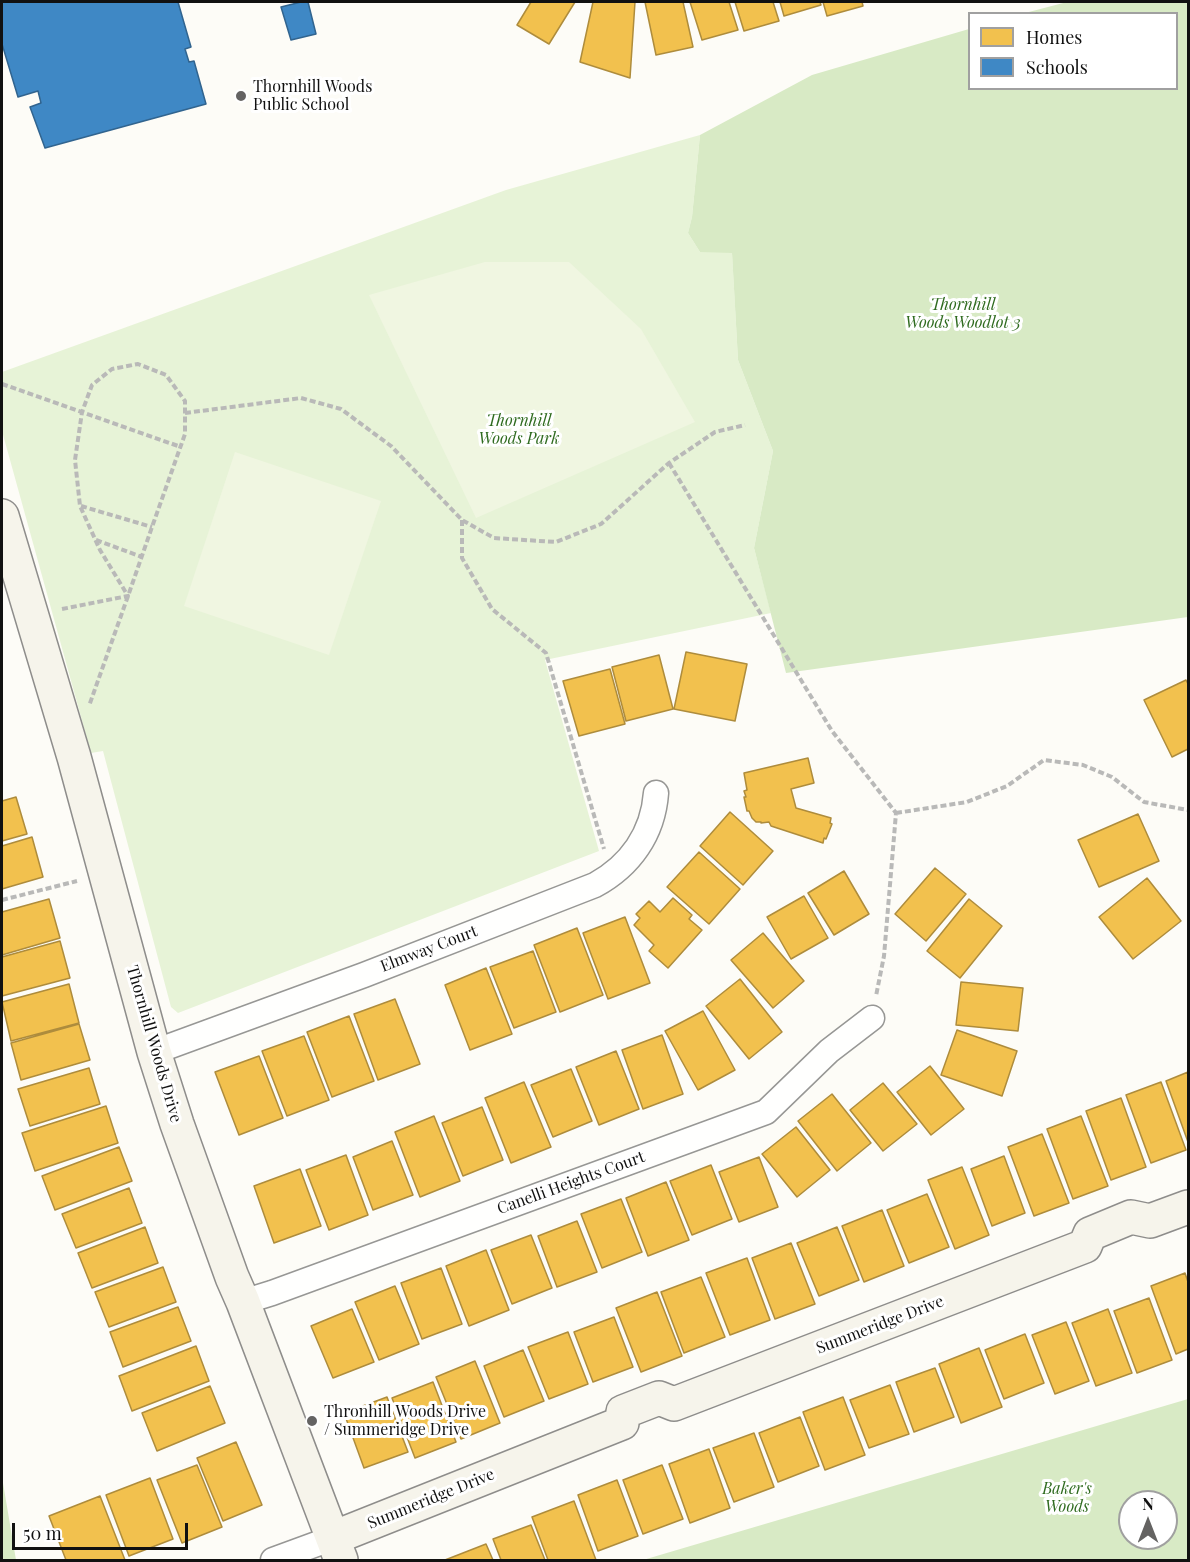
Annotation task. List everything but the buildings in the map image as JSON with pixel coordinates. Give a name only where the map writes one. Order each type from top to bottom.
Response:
[{"type":"street","name":"Thornhill Woods Drive","points":[[2,516],[74,757],[154,1052],[177,1124],[232,1277],[337,1549]]},
{"type":"street","name":"Elmway Court","points":[[154,1052],[364,975],[595,885],[619,869],[638,848],[651,822],[656,794]]},
{"type":"street","name":"Canelli Heights Court","points":[[243,1302],[766,1112],[829,1051],[872,1018]]},
{"type":"street","name":"Summeridge Drive","points":[[273,1560],[337,1549],[622,1423],[623,1412],[659,1398],[674,1404],[1085,1245],[1090,1234],[1131,1217],[1150,1221],[1188,1207]]},
{"type":"path","points":[[88,707],[128,596],[142,557],[152,527],[186,434],[185,401],[166,375],[138,364],[112,369],[92,385],[82,412],[75,460],[80,506],[96,540],[128,596]]},
{"type":"path","points":[[2,384],[181,447]]},
{"type":"path","points":[[185,413],[301,398],[341,409],[391,446],[462,520],[494,538],[556,542],[601,524],[669,464],[715,432],[745,425]]},
{"type":"path","points":[[669,464],[832,731],[896,813],[884,957],[872,1018]]},
{"type":"path","points":[[80,506],[152,527]]},
{"type":"path","points":[[462,520],[462,558],[492,609],[546,653],[604,849]]},
{"type":"path","points":[[96,540],[142,557]]},
{"type":"path","points":[[62,609],[128,596]]},
{"type":"path","points":[[896,813],[967,802],[1007,786],[1044,760],[1083,765],[1112,777],[1144,802],[1188,810]]},
{"type":"path","points":[[2,900],[77,881]]},
{"type":"green space","name":"Thornhill Woods Woodlot 3","points":[[1067,2],[1188,2],[1188,617],[786,673],[754,548],[773,451],[738,360],[732,253],[700,252],[688,233],[692,217],[700,135],[812,75],[968,29],[968,90],[1178,90],[1178,12],[1029,12]]},
{"type":"green space","name":"Thornhill Woods Park","points":[[700,135],[692,217],[688,233],[700,252],[732,252],[738,360],[773,451],[754,548],[771,613],[545,660],[599,851],[178,1013],[171,1007],[103,751],[91,753],[2,431],[2,372],[506,190]]},
{"type":"green space","points":[[485,262],[569,262],[641,329],[695,422],[476,518],[369,295]]},
{"type":"green space","points":[[235,452],[381,501],[329,655],[184,606]]},
{"type":"green space","name":"Baker's Woods","points":[[1188,1399],[1188,1560],[643,1560]]},
{"type":"green space","points":[[2,1477],[16,1560],[2,1560]]},
{"type":"place","name":"Thornhill Woods Public School","points":[[241,96]]},
{"type":"place","name":"Thronhill Woods Drive / Summeridge Drive","points":[[312,1421]]}]
